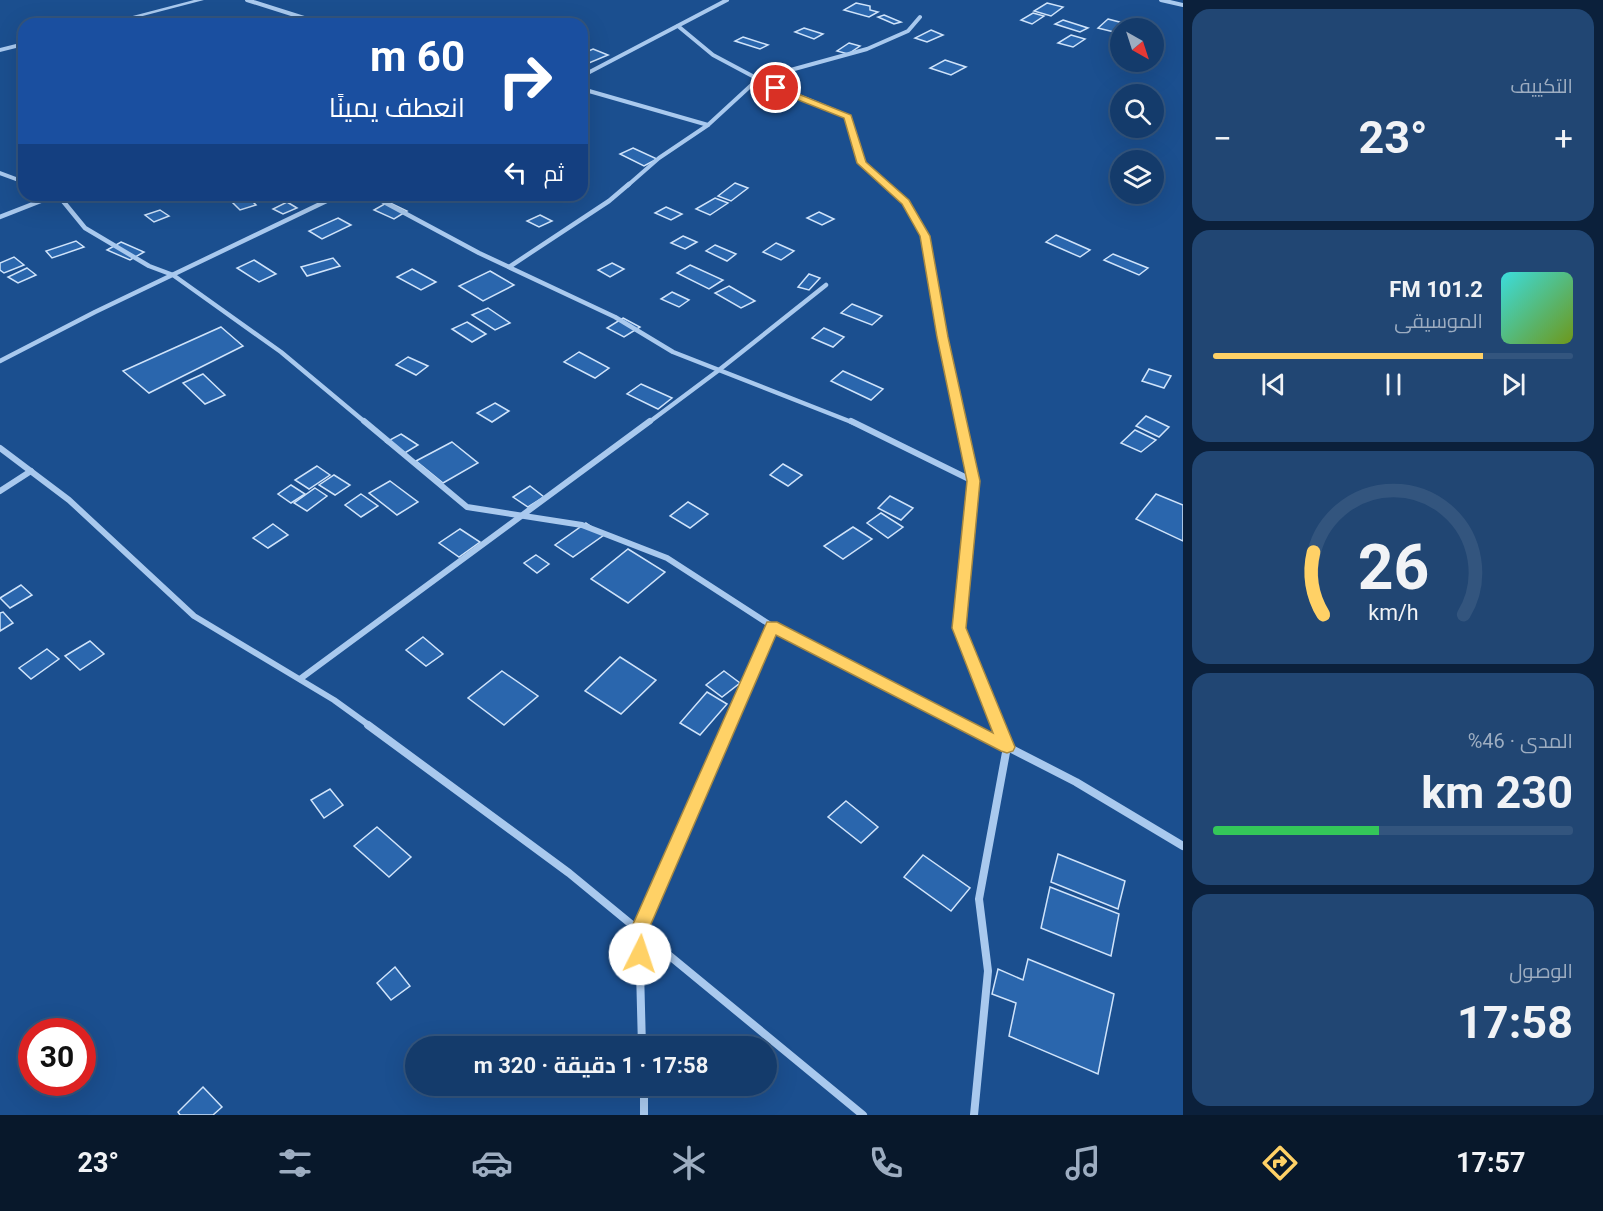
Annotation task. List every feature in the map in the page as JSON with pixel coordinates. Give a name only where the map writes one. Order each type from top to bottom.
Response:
[{"type":"street","points":[[129,18],[201,0]]},
{"type":"street","points":[[247,0],[304,18]]},
{"type":"street","points":[[588,73],[726,0]]},
{"type":"street","points":[[1161,0],[1183,6]]},
{"type":"street","points":[[509,267],[609,201],[659,158],[708,125],[758,79],[867,49],[908,32],[920,17]]},
{"type":"street","points":[[678,26],[714,55],[758,79],[848,116],[862,163],[906,202],[925,236],[973,481],[959,628],[1007,747],[979,899],[988,970],[974,1115]]},
{"type":"street","points":[[0,50],[18,46]]},
{"type":"street","points":[[588,91],[708,125]]},
{"type":"street","points":[[0,173],[18,180]]},
{"type":"street","points":[[0,217],[41,201]]},
{"type":"street","points":[[62,201],[85,228],[149,266],[173,275],[281,351],[467,507],[582,525],[667,558],[772,626],[1076,782],[1183,846]]},
{"type":"street","points":[[0,361],[327,201]]},
{"type":"street","points":[[382,201],[509,267],[615,317],[673,352],[849,420],[973,481]]},
{"type":"street","points":[[300,679],[719,370],[826,285]]},
{"type":"street","points":[[0,448],[69,500],[194,616],[334,700],[569,873],[863,1115]]},
{"type":"street","points":[[0,491],[31,471]]},
{"type":"street","points":[[642,1036],[639,931],[772,626]]},
{"type":"street","points":[[644,1096],[644,1115]]},
{"type":"building","points":[[856,3],[870,6],[870,10],[878,12],[869,17],[844,10]]},
{"type":"building","points":[[1047,3],[1063,7],[1051,16],[1034,11]]},
{"type":"building","points":[[1033,13],[1044,16],[1032,24],[1021,20]]},
{"type":"building","points":[[884,15],[901,22],[894,24],[878,17]]},
{"type":"building","points":[[1108,19],[1110,20],[1110,31],[1098,28]]},
{"type":"building","points":[[1063,20],[1088,28],[1080,32],[1055,24]]},
{"type":"building","points":[[804,28],[823,34],[814,39],[795,32]]},
{"type":"building","points":[[931,30],[943,35],[927,42],[915,38]]},
{"type":"building","points":[[1071,35],[1085,39],[1073,47],[1058,43]]},
{"type":"building","points":[[743,37],[768,45],[760,49],[735,41]]},
{"type":"building","points":[[849,43],[860,46],[848,54],[837,51]]},
{"type":"building","points":[[593,49],[608,55],[589,63],[588,51]]},
{"type":"building","points":[[945,60],[966,67],[951,75],[930,68]]},
{"type":"building","points":[[633,148],[657,159],[644,166],[620,154]]},
{"type":"building","points":[[735,183],[748,188],[731,201],[718,196]]},
{"type":"building","points":[[715,198],[728,203],[710,215],[696,209]]},
{"type":"building","points":[[231,201],[252,201],[256,205],[240,210]]},
{"type":"building","points":[[287,202],[297,208],[283,214],[273,209]]},
{"type":"building","points":[[388,202],[407,211],[394,219],[374,210]]},
{"type":"building","points":[[666,207],[682,214],[671,220],[655,213]]},
{"type":"building","points":[[160,210],[169,216],[154,222],[145,215]]},
{"type":"building","points":[[819,212],[834,219],[822,225],[807,218]]},
{"type":"building","points":[[540,215],[552,221],[539,227],[527,221]]},
{"type":"building","points":[[338,218],[351,225],[322,239],[309,231]]},
{"type":"building","points":[[1056,235],[1090,250],[1080,257],[1046,242]]},
{"type":"building","points":[[683,236],[697,242],[685,249],[671,243]]},
{"type":"building","points":[[76,241],[84,247],[52,258],[46,251]]},
{"type":"building","points":[[121,242],[144,252],[130,260],[107,250]]},
{"type":"building","points":[[776,243],[794,251],[781,260],[763,252]]},
{"type":"building","points":[[715,245],[736,254],[727,261],[706,251]]},
{"type":"building","points":[[1113,254],[1148,268],[1139,275],[1104,260]]},
{"type":"building","points":[[14,257],[24,265],[4,273],[0,270],[0,263]]},
{"type":"building","points":[[333,258],[340,266],[307,276],[301,267]]},
{"type":"building","points":[[254,260],[276,274],[259,282],[237,268]]},
{"type":"building","points":[[612,263],[624,269],[610,277],[598,270]]},
{"type":"building","points":[[690,265],[723,280],[709,289],[677,273]]},
{"type":"building","points":[[27,268],[36,275],[18,283],[8,277]]},
{"type":"building","points":[[412,269],[436,282],[421,290],[397,277]]},
{"type":"building","points":[[490,271],[514,285],[483,301],[459,286]]},
{"type":"building","points":[[809,274],[820,278],[809,290],[798,287]]},
{"type":"building","points":[[729,286],[755,301],[741,308],[715,293]]},
{"type":"building","points":[[672,292],[689,300],[679,307],[661,299]]},
{"type":"building","points":[[852,304],[882,316],[872,325],[841,313]]},
{"type":"building","points":[[488,308],[510,323],[495,330],[472,315]]},
{"type":"building","points":[[623,318],[640,327],[624,337],[607,328]]},
{"type":"building","points":[[467,322],[486,334],[472,342],[452,329]]},
{"type":"building","points":[[221,327],[243,346],[149,393],[123,371]]},
{"type":"building","points":[[824,328],[844,337],[833,347],[812,338]]},
{"type":"building","points":[[579,352],[609,368],[595,378],[564,362]]},
{"type":"building","points":[[408,357],[428,366],[416,375],[396,365]]},
{"type":"building","points":[[1149,369],[1171,376],[1164,388],[1142,381]]},
{"type":"building","points":[[843,371],[883,389],[871,400],[831,381]]},
{"type":"building","points":[[203,374],[225,395],[205,404],[183,383]]},
{"type":"building","points":[[641,384],[672,398],[658,409],[627,394]]},
{"type":"building","points":[[495,403],[509,411],[492,422],[477,413]]},
{"type":"building","points":[[1146,416],[1169,427],[1159,437],[1136,426]]},
{"type":"building","points":[[1135,430],[1156,440],[1141,452],[1121,443]]},
{"type":"building","points":[[401,434],[418,445],[403,454],[386,442]]},
{"type":"building","points":[[452,442],[478,463],[443,483],[416,461]]},
{"type":"building","points":[[783,464],[802,475],[788,486],[770,475]]},
{"type":"building","points":[[317,466],[330,475],[309,489],[295,480]]},
{"type":"building","points":[[334,475],[350,485],[335,495],[319,485]]},
{"type":"building","points":[[390,481],[418,502],[397,515],[369,493]]},
{"type":"building","points":[[291,485],[305,494],[291,503],[278,494]]},
{"type":"building","points":[[530,486],[544,497],[528,507],[513,497]]},
{"type":"building","points":[[315,488],[327,496],[307,511],[294,503]]},
{"type":"building","points":[[361,494],[378,506],[361,517],[345,505]]},
{"type":"building","points":[[1156,494],[1183,505],[1183,541],[1136,519]]},
{"type":"building","points":[[890,496],[913,508],[901,520],[878,508]]},
{"type":"building","points":[[688,502],[708,514],[690,528],[670,516]]},
{"type":"building","points":[[881,513],[903,527],[888,538],[867,523]]},
{"type":"building","points":[[586,523],[604,535],[573,557],[555,545]]},
{"type":"building","points":[[273,524],[288,535],[268,548],[253,538]]},
{"type":"building","points":[[853,527],[872,539],[843,559],[824,546]]},
{"type":"building","points":[[460,529],[480,542],[459,557],[439,543]]},
{"type":"building","points":[[628,549],[665,572],[628,603],[591,579]]},
{"type":"building","points":[[536,555],[549,564],[537,573],[524,563]]},
{"type":"building","points":[[21,585],[32,595],[10,608],[0,598]]},
{"type":"building","points":[[3,612],[13,623],[0,631],[0,613]]},
{"type":"building","points":[[423,637],[443,654],[426,666],[406,650]]},
{"type":"building","points":[[90,641],[104,654],[80,670],[65,656]]},
{"type":"building","points":[[47,649],[59,659],[31,679],[19,668]]},
{"type":"building","points":[[620,657],[656,680],[621,714],[585,691]]},
{"type":"building","points":[[502,671],[538,696],[504,725],[468,698]]},
{"type":"building","points":[[724,671],[740,683],[722,697],[706,685]]},
{"type":"building","points":[[707,692],[727,704],[700,735],[680,723]]},
{"type":"building","points":[[330,789],[343,805],[324,818],[311,800]]},
{"type":"building","points":[[846,801],[878,827],[861,843],[828,817]]},
{"type":"building","points":[[377,827],[411,857],[389,877],[354,846]]},
{"type":"building","points":[[1058,854],[1125,881],[1118,909],[1051,882]]},
{"type":"building","points":[[923,855],[970,888],[951,911],[904,877]]},
{"type":"building","points":[[1050,887],[1119,914],[1111,956],[1041,928]]},
{"type":"building","points":[[1028,959],[1114,994],[1098,1074],[1009,1036],[1016,1003],[992,994],[998,969],[1023,980]]},
{"type":"building","points":[[395,967],[410,986],[391,1000],[377,983]]},
{"type":"building","points":[[203,1087],[222,1107],[213,1115],[180,1115],[178,1112]]},
{"type":"route","points":[[640,954],[639,931],[772,626],[1007,747],[959,628],[973,481],[925,236],[906,202],[862,163],[848,116],[776,88]]}]
